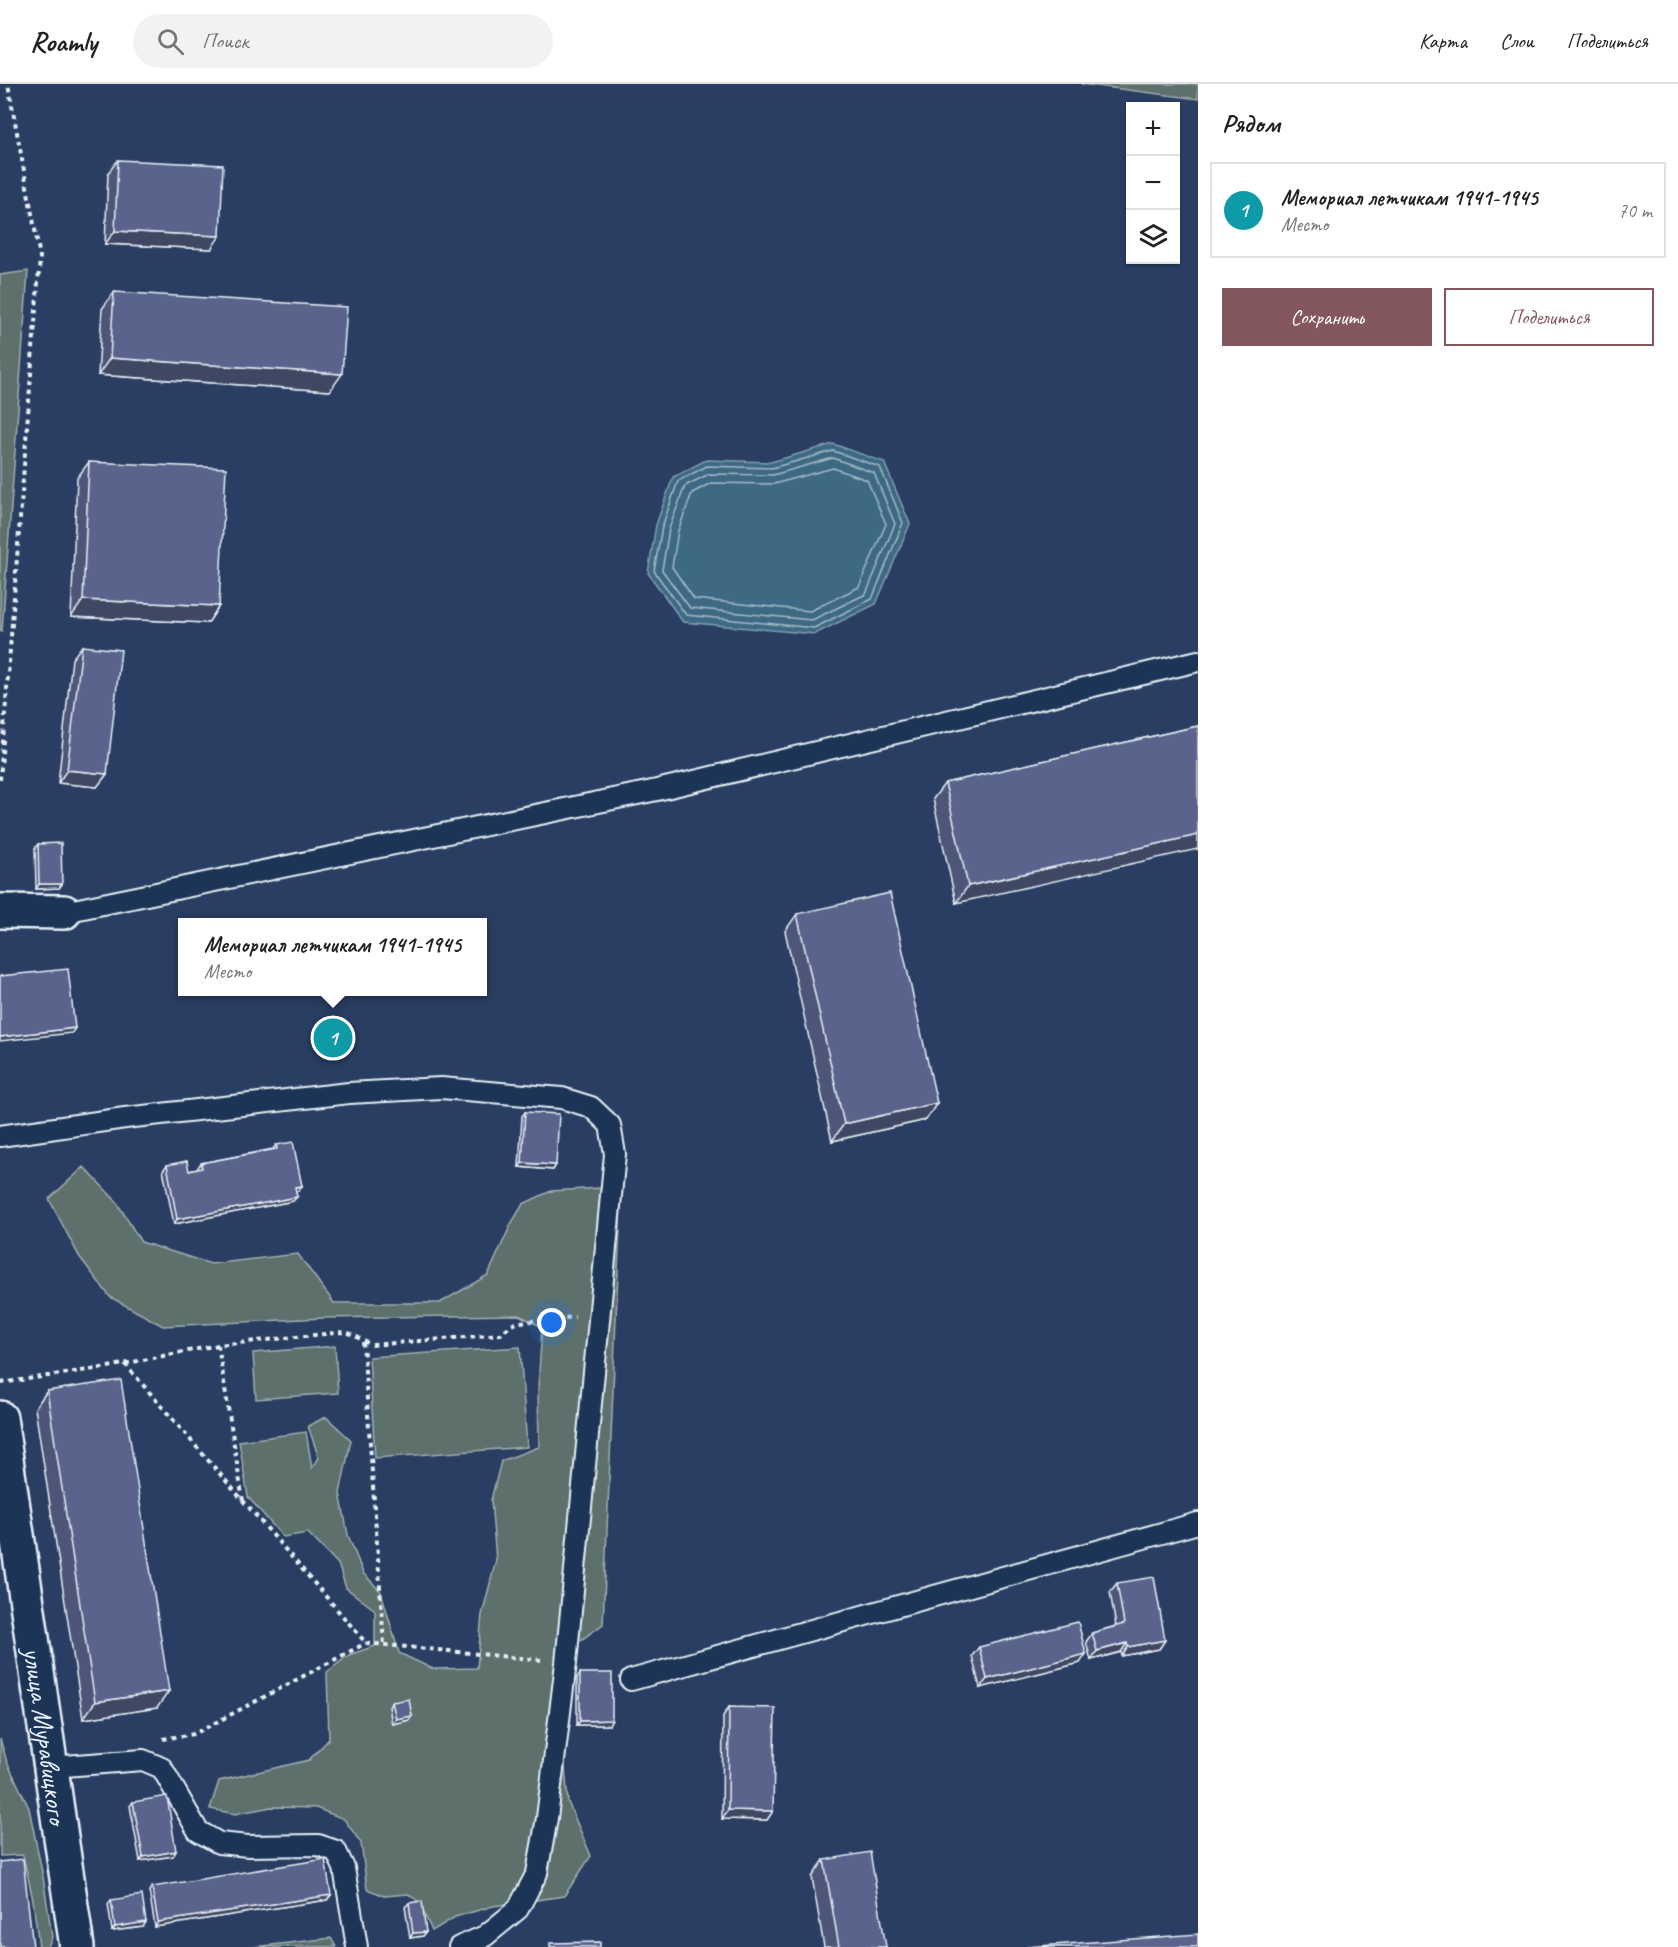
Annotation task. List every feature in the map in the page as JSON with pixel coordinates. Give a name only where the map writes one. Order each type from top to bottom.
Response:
[{"type":"street","points":[[0,911],[64,912]]},
{"type":"street","name":"улица Муравицкого","points":[[0,1418],[77,1947]]},
{"type":"lane","points":[[64,912],[657,790],[1198,661]]},
{"type":"lane","points":[[0,1136],[126,1118],[349,1093],[441,1088],[562,1098],[591,1107],[610,1125],[615,1154],[566,1663],[548,1818],[537,1873],[518,1909],[490,1942],[459,1947]]},
{"type":"lane","points":[[632,1680],[1198,1522]]},
{"type":"lane","points":[[51,1767],[143,1760],[162,1768],[198,1831],[219,1843],[248,1846],[318,1845],[336,1851],[344,1868],[357,1947]]},
{"type":"path","points":[[0,780],[40,257],[8,84]]},
{"type":"path","points":[[0,1383],[218,1345],[344,1332],[354,1333],[363,1342],[372,1345],[501,1335],[511,1325],[520,1322],[599,1315]]},
{"type":"path","points":[[363,1342],[384,1645]]},
{"type":"path","points":[[218,1345],[244,1502]]},
{"type":"path","points":[[125,1363],[366,1644]]},
{"type":"path","points":[[161,1739],[194,1734],[366,1644],[566,1663]]},
{"type":"shaded area","points":[[1081,84],[1198,84],[1198,99]]},
{"type":"shaded area","points":[[28,271],[2,631],[0,631],[0,275]]},
{"type":"shaded area","points":[[84,1167],[116,1201],[141,1242],[211,1264],[298,1254],[334,1303],[440,1303],[488,1275],[511,1224],[523,1204],[551,1191],[601,1188],[607,1167],[622,1178],[603,1624],[569,1649],[562,1732],[568,1802],[591,1856],[564,1896],[493,1906],[455,1917],[432,1931],[419,1902],[408,1894],[385,1896],[367,1889],[361,1843],[344,1819],[316,1808],[271,1807],[235,1814],[210,1809],[219,1781],[309,1760],[329,1739],[327,1672],[349,1655],[375,1646],[375,1610],[346,1588],[338,1564],[308,1533],[283,1537],[248,1497],[239,1441],[306,1432],[312,1468],[319,1458],[308,1426],[326,1417],[351,1440],[340,1493],[348,1535],[363,1573],[381,1592],[399,1653],[433,1669],[477,1668],[482,1615],[496,1560],[491,1500],[501,1461],[539,1447],[538,1388],[542,1327],[519,1315],[323,1318],[163,1326],[110,1297],[79,1256],[49,1199]]},
{"type":"shaded area","points":[[335,1346],[338,1393],[256,1399],[253,1353]]},
{"type":"shaded area","points":[[520,1347],[527,1447],[375,1458],[369,1357]]},
{"type":"shaded area","points":[[0,1739],[7,1762],[29,1808],[52,1937],[48,1947],[39,1947],[33,1900],[23,1855],[0,1856]]},
{"type":"shaded area","points":[[331,1938],[336,1947],[254,1947]]},
{"type":"water","points":[[833,444],[884,462],[910,524],[876,604],[815,634],[683,622],[648,573],[656,525],[673,477],[706,460],[771,462]]},
{"type":"building","points":[[118,160],[223,165],[220,236],[115,231]]},
{"type":"building","points":[[114,292],[347,307],[342,374],[110,358]]},
{"type":"building","points":[[89,462],[226,468],[219,606],[83,600]]},
{"type":"building","points":[[82,646],[121,650],[107,774],[67,770]]},
{"type":"building","points":[[1198,726],[1198,835],[968,886],[945,783]]},
{"type":"building","points":[[61,843],[62,884],[39,884],[38,844]]},
{"type":"building","points":[[890,893],[937,1103],[844,1124],[797,914]]},
{"type":"building","points":[[68,969],[75,1028],[0,1037],[0,976]]},
{"type":"building","points":[[525,1112],[559,1114],[556,1165],[522,1163]]},
{"type":"building","points":[[293,1142],[302,1186],[295,1187],[297,1197],[177,1219],[167,1165],[187,1161],[189,1171],[202,1168],[201,1163],[277,1149],[276,1145]]},
{"type":"building","points":[[121,1380],[169,1691],[95,1702],[47,1391]]},
{"type":"building","points":[[1154,1577],[1165,1640],[1128,1647],[1127,1643],[1097,1651],[1092,1633],[1124,1624],[1117,1583]]},
{"type":"building","points":[[1078,1622],[1086,1654],[987,1679],[979,1647]]},
{"type":"building","points":[[580,1673],[612,1673],[612,1720],[580,1721]]},
{"type":"building","points":[[409,1699],[412,1716],[396,1719],[392,1702]]},
{"type":"building","points":[[729,1707],[775,1708],[773,1811],[728,1810]]},
{"type":"building","points":[[167,1796],[176,1851],[143,1857],[133,1802]]},
{"type":"building","points":[[870,1852],[886,1947],[839,1947],[824,1860]]},
{"type":"building","points":[[23,1859],[33,1947],[0,1947],[0,1862]]},
{"type":"building","points":[[325,1859],[331,1895],[158,1922],[152,1887]]},
{"type":"building","points":[[142,1895],[146,1922],[115,1927],[111,1900]]},
{"type":"building","points":[[422,1901],[426,1932],[413,1933],[409,1903]]},
{"type":"building","points":[[1198,1934],[1198,1947],[1026,1947]]},
{"type":"building","points":[[600,1942],[600,1947],[550,1947],[550,1943]]},
{"type":"place","name":"Мемориал летчикам 1941-1945","points":[[333,1038]]}]
